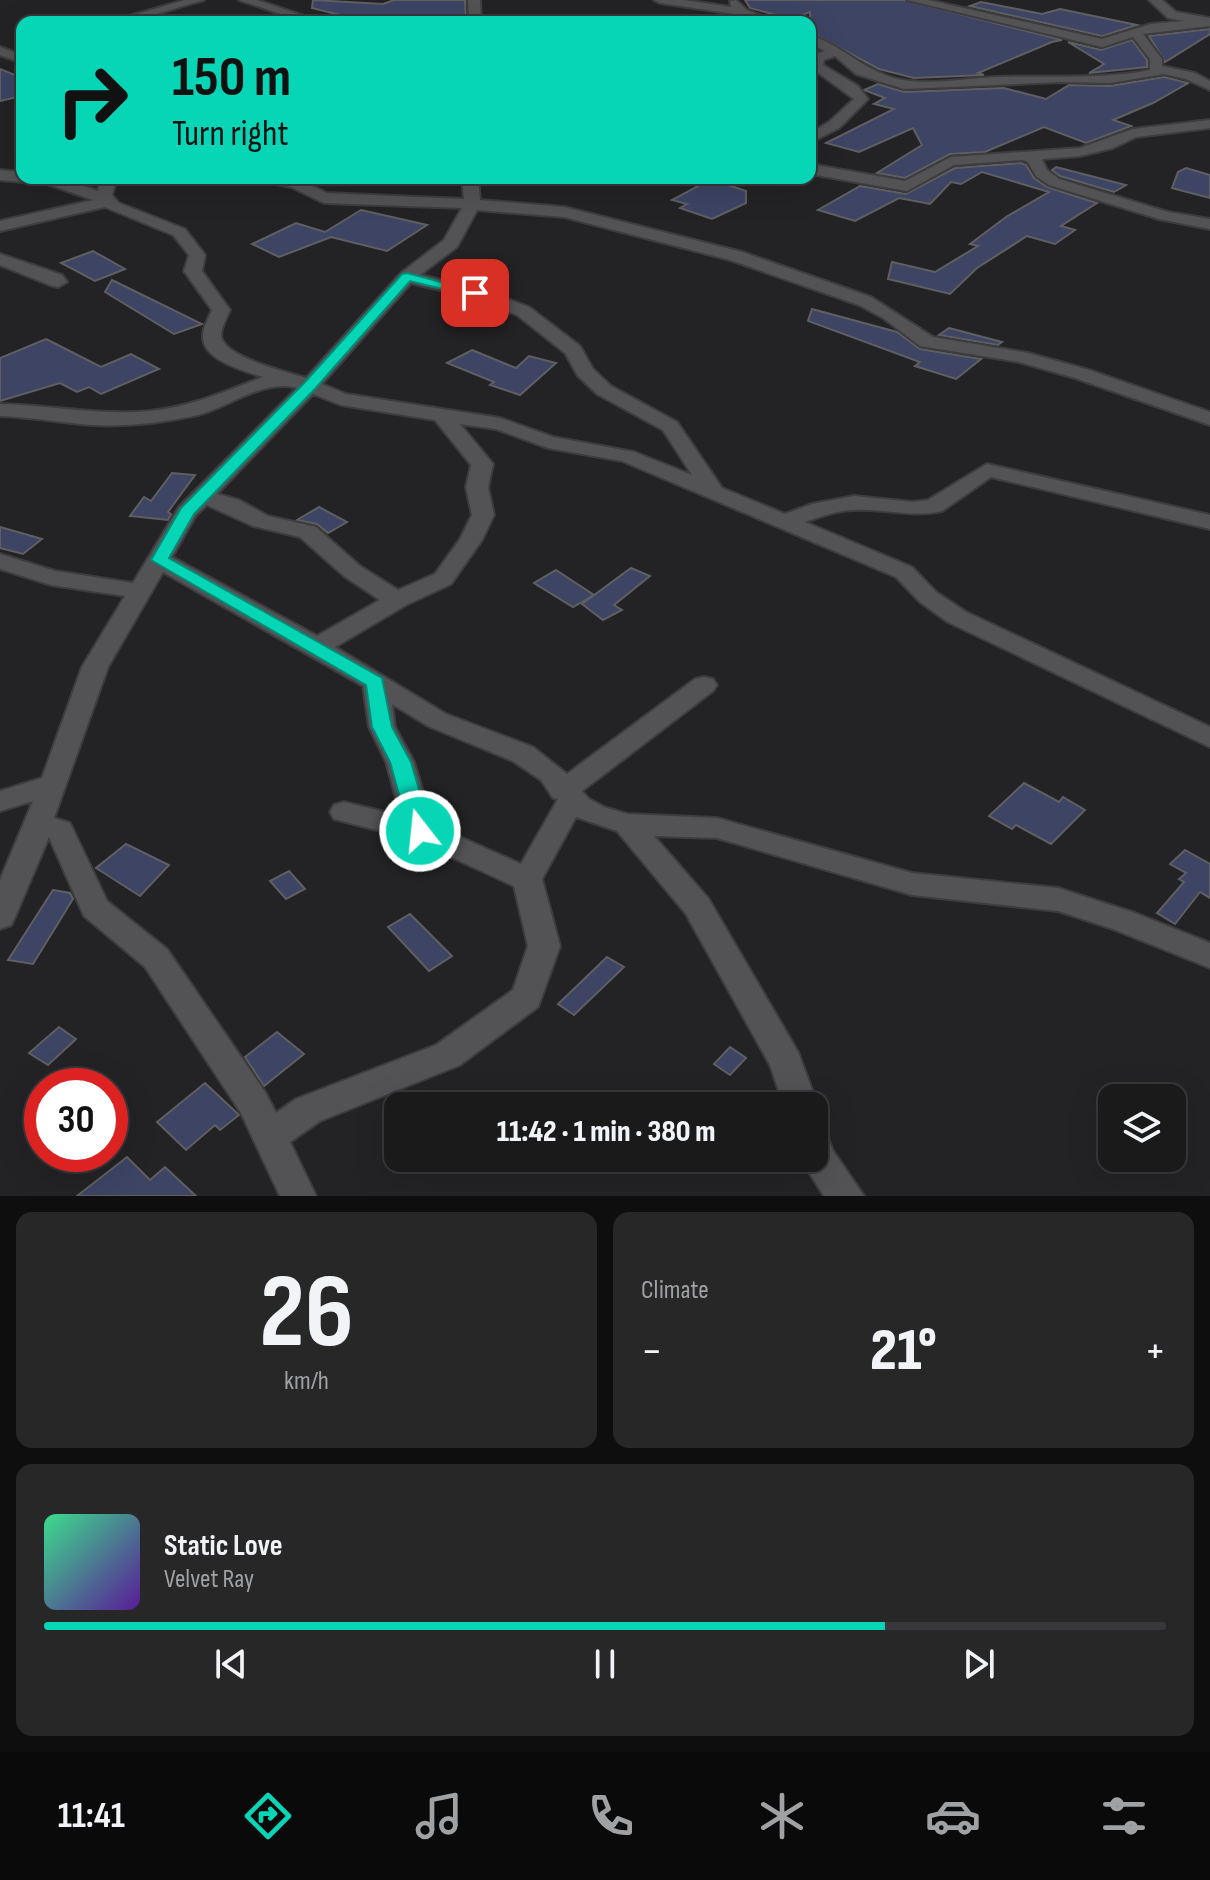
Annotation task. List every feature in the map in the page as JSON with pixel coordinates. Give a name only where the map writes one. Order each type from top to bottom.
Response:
[{"type":"street","points":[[138,16],[198,0]]},
{"type":"street","points":[[245,0],[297,16]]},
{"type":"street","points":[[660,0],[737,6],[758,16]]},
{"type":"street","points":[[737,6],[751,0]]},
{"type":"street","points":[[913,0],[1092,42],[1107,43],[1136,33],[1210,22],[1172,15],[1155,0]]},
{"type":"street","points":[[1136,33],[1154,55],[1155,68],[1160,71]]},
{"type":"street","points":[[816,42],[839,53],[861,71],[904,85],[1060,78],[1084,80],[1160,71],[1186,74],[1210,86]]},
{"type":"street","points":[[816,61],[832,53]]},
{"type":"street","points":[[816,68],[853,89],[861,99],[834,125],[816,136]]},
{"type":"street","points":[[816,170],[907,186],[951,161],[1080,152],[1108,145],[1133,133],[1210,124]]},
{"type":"street","points":[[1028,156],[1034,159],[1041,173],[1054,182],[1165,216],[1210,224]]},
{"type":"street","points":[[66,184],[109,201]]},
{"type":"street","points":[[107,184],[104,196],[113,206],[179,232],[187,239],[197,255],[193,271],[221,310],[212,334],[214,343],[229,359],[357,403],[500,424],[565,446],[616,453],[787,521],[904,572],[928,597],[957,617],[1210,738]]},
{"type":"street","points":[[297,184],[316,196],[330,198],[472,204],[564,212],[736,256],[865,301],[927,342],[1021,357],[1095,378],[1210,419]]},
{"type":"street","points":[[0,917],[54,784],[95,667],[187,512],[310,386],[407,277],[451,243],[472,204],[470,184]]},
{"type":"street","points":[[0,226],[109,201]]},
{"type":"street","points":[[0,259],[58,282]]},
{"type":"street","points":[[407,277],[475,293],[523,311],[573,350],[585,372],[604,390],[670,426],[715,493]]},
{"type":"street","points":[[0,410],[41,411],[82,418],[149,417],[196,409],[278,378]]},
{"type":"street","points":[[317,647],[397,600],[443,579],[471,540],[483,515],[477,487],[482,464],[442,415]]},
{"type":"street","points":[[787,521],[820,509],[854,503],[913,509],[934,506],[987,470],[1210,522]]},
{"type":"street","points":[[202,496],[231,505],[261,521],[308,532],[352,571],[397,600]]},
{"type":"street","points":[[159,560],[317,647],[449,726],[530,758],[551,773],[568,795],[594,814],[627,824],[717,828],[912,884],[1058,900],[1124,921],[1210,956]]},
{"type":"street","points":[[0,561],[51,578],[141,591]]},
{"type":"street","points":[[375,682],[382,727],[400,762],[420,831]]},
{"type":"street","points":[[270,1137],[308,1110],[448,1055],[527,998],[544,946],[527,879],[568,795],[704,685]]},
{"type":"street","points":[[0,801],[54,784]]},
{"type":"street","points":[[344,812],[420,831],[527,879]]},
{"type":"street","points":[[38,824],[60,830],[95,908],[156,958],[253,1103],[298,1196]]},
{"type":"street","points":[[627,824],[697,906],[786,1062],[796,1092]]},
{"type":"street","points":[[828,1172],[846,1196]]},
{"type":"building","points":[[313,0],[383,4],[394,0],[465,0],[466,16],[344,16],[312,8]]},
{"type":"building","points":[[745,0],[904,0],[1062,40],[978,73],[984,75],[914,78],[879,69],[816,35],[816,16],[810,16],[810,12],[799,16],[780,16],[750,8]]},
{"type":"building","points":[[981,2],[1042,14],[1060,9],[1137,25],[1102,36],[970,6]]},
{"type":"building","points":[[1210,29],[1210,34],[1165,62],[1149,36]]},
{"type":"building","points":[[1132,40],[1147,60],[1147,67],[1089,73],[1104,64],[1068,42],[1101,50]]},
{"type":"building","points":[[0,69],[16,76],[16,97],[0,101]]},
{"type":"building","points":[[1164,77],[1188,83],[1153,103],[1113,120],[1131,126],[1086,143],[1044,127],[985,152],[950,154],[905,178],[877,173],[922,145],[913,128],[859,152],[826,143],[894,109],[874,104],[885,98],[864,90],[878,84],[904,92],[1004,88],[1046,99],[1069,85],[1110,86]]},
{"type":"building","points":[[1021,163],[1047,187],[1097,203],[1061,226],[1075,230],[1055,244],[1027,236],[977,268],[950,294],[888,279],[892,262],[935,272],[978,246],[970,244],[1006,217],[1049,192],[982,172],[961,184],[951,182],[930,204],[899,198],[855,221],[818,210],[860,186],[906,194],[955,168]]},
{"type":"building","points":[[1056,167],[1126,185],[1114,192],[1060,176],[1052,170]]},
{"type":"building","points":[[1186,168],[1210,175],[1210,198],[1172,188],[1178,172]]},
{"type":"building","points":[[702,184],[726,184],[746,191],[746,203],[712,219],[680,208],[687,204],[672,200]]},
{"type":"building","points":[[361,210],[427,225],[387,251],[331,237],[279,257],[252,244],[296,223],[325,232]]},
{"type":"building","points":[[93,251],[125,269],[95,281],[61,263]]},
{"type":"building","points":[[112,280],[202,324],[174,334],[105,292]]},
{"type":"building","points":[[812,309],[897,332],[920,349],[981,359],[956,379],[915,366],[920,362],[808,321]]},
{"type":"building","points":[[949,328],[1002,342],[998,345],[939,335]]},
{"type":"building","points":[[46,339],[101,367],[131,354],[159,369],[101,394],[89,387],[77,392],[60,383],[0,401],[0,358]]},
{"type":"building","points":[[472,350],[516,368],[529,356],[556,363],[520,395],[490,385],[494,382],[447,363]]},
{"type":"building","points":[[172,473],[195,475],[168,512],[171,514],[168,520],[130,516],[144,497],[151,501]]},
{"type":"building","points":[[319,507],[347,522],[328,533],[317,524],[297,520]]},
{"type":"building","points":[[0,527],[42,539],[23,554],[0,548]]},
{"type":"building","points":[[631,568],[650,576],[614,605],[622,610],[603,620],[582,604]]},
{"type":"building","points":[[556,570],[594,595],[573,607],[534,583]]},
{"type":"building","points":[[1024,783],[1059,802],[1063,797],[1085,810],[1051,844],[1016,825],[1012,829],[989,816]]},
{"type":"building","points":[[126,844],[169,865],[140,896],[96,868]]},
{"type":"building","points":[[1185,850],[1210,864],[1210,898],[1200,892],[1175,924],[1157,913],[1184,882],[1179,879],[1186,873],[1170,864]]},
{"type":"building","points":[[289,871],[305,889],[286,899],[270,881]]},
{"type":"building","points":[[53,890],[70,893],[73,899],[33,964],[8,960]]},
{"type":"building","points":[[410,914],[452,956],[429,971],[388,927]]},
{"type":"building","points":[[607,957],[624,967],[574,1015],[558,1004]]},
{"type":"building","points":[[59,1027],[76,1039],[48,1065],[29,1053]]},
{"type":"building","points":[[277,1032],[304,1054],[264,1086],[245,1057]]},
{"type":"building","points":[[730,1047],[746,1058],[730,1075],[714,1064]]},
{"type":"building","points":[[205,1083],[239,1115],[220,1130],[215,1125],[186,1150],[157,1122]]},
{"type":"building","points":[[128,1158],[150,1180],[165,1167],[196,1196],[77,1196],[108,1172],[128,1172]]},
{"type":"route","points":[[420,831],[400,762],[382,727],[375,682],[159,560],[187,512],[310,386],[407,277],[475,293]]}]
